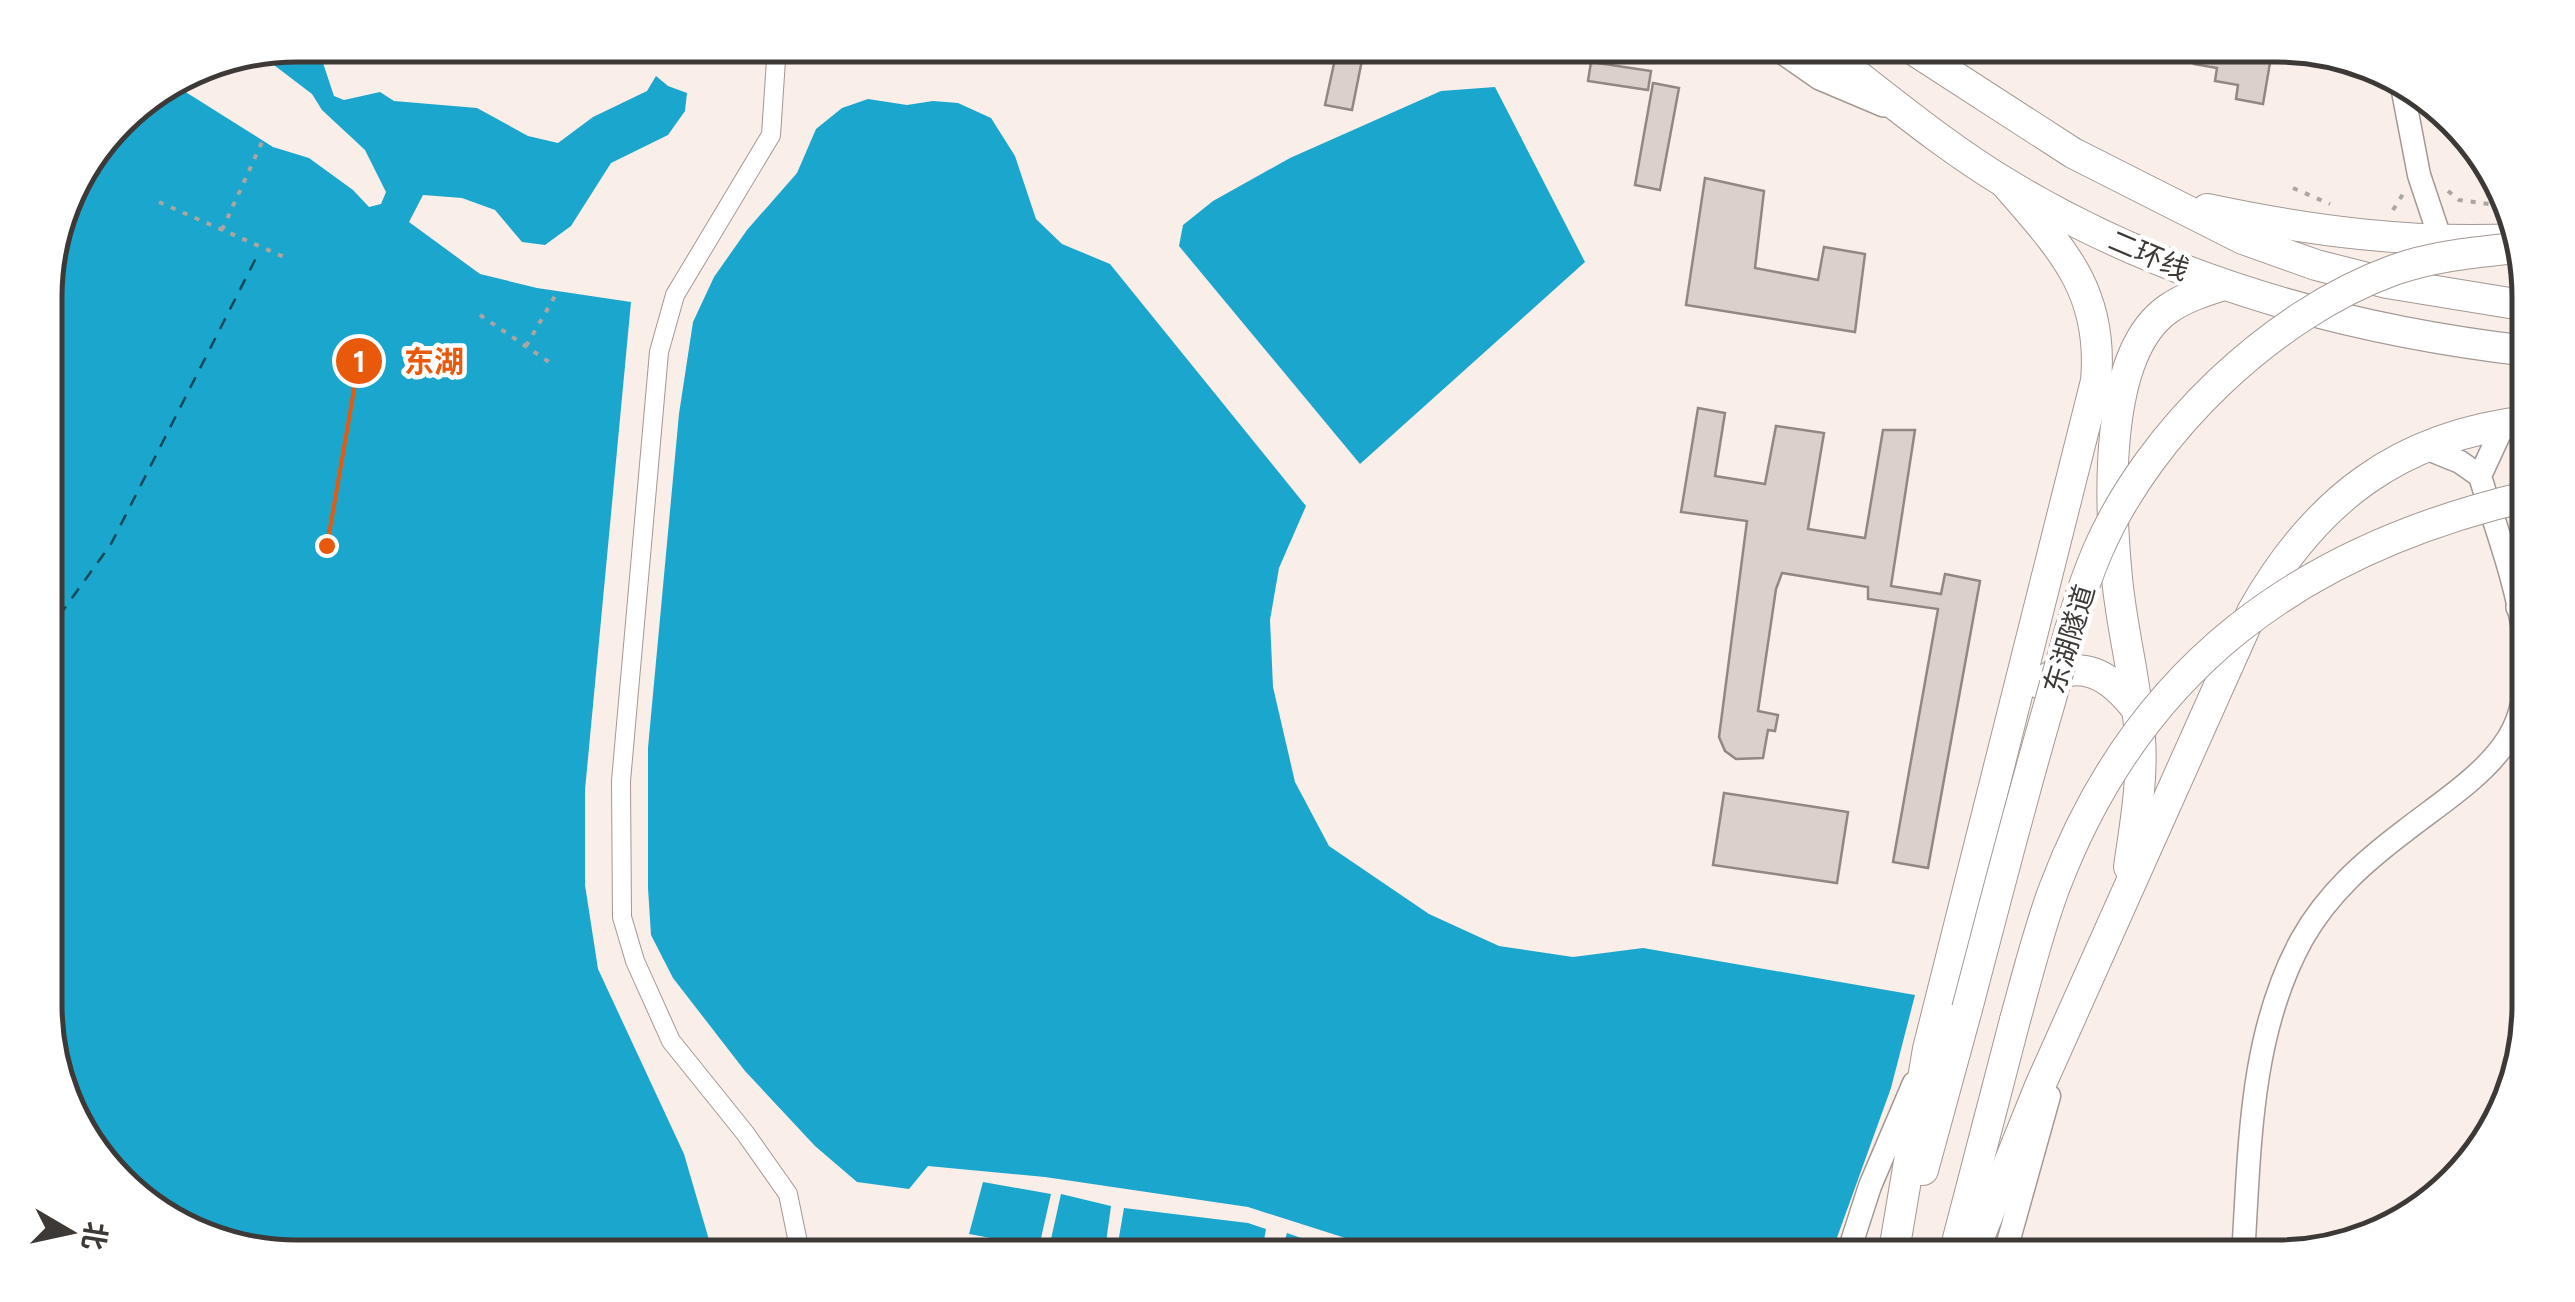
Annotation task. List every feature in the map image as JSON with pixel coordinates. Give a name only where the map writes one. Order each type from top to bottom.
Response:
[{"type":"highway","name":"二环线","points":[[1840,62],[2006,183],[2130,250],[2286,305],[2378,327],[2512,349]]},
{"type":"highway","name":"二环线","points":[[1931,62],[2005,112],[2156,197],[2244,239],[2316,266],[2388,283],[2512,303]]},
{"type":"highway","points":[[1898,1239],[1928,1049],[2096,381],[2099,348],[2095,320],[2076,272],[2006,183]]},
{"type":"highway","points":[[2156,197],[2326,231],[2506,245]]},
{"type":"highway","name":"东湖隧道","points":[[1900,1239],[2074,616],[2098,549],[2130,490],[2169,436],[2210,391],[2316,308],[2392,271],[2444,256],[2506,247]]},
{"type":"highway","points":[[2125,900],[2139,777],[2138,711],[2117,580],[2114,533],[2115,445],[2120,404],[2128,370],[2150,327],[2166,310],[2224,284]]},
{"type":"highway","points":[[1978,1239],[2040,1086],[2252,612],[2270,582],[2328,509],[2372,474],[2422,447],[2466,432],[2512,424]]},
{"type":"highway","points":[[1958,1239],[2015,1020],[2054,890],[2097,798],[2124,752],[2195,668],[2259,612],[2326,568],[2401,533],[2512,500]]},
{"type":"highway","points":[[2011,714],[2043,680],[2078,670],[2109,680],[2138,711]]},
{"type":"main road","points":[[1799,62],[1820,76],[1910,115]]},
{"type":"street","points":[[776,62],[771,135],[675,296],[659,352],[621,781],[622,917],[634,961],[671,1041],[788,1194],[797,1240]]},
{"type":"street","points":[[2405,101],[2419,175],[2441,241]]},
{"type":"street","points":[[2480,476],[2512,429]]},
{"type":"street","points":[[2422,447],[2460,462],[2480,476],[2512,570]]},
{"type":"street","points":[[2244,1239],[2252,1112],[2276,993],[2303,937],[2336,891],[2369,858],[2481,770],[2505,744],[2512,728]]},
{"type":"street","points":[[2009,1239],[2083,991]]},
{"type":"street","points":[[1853,1239],[1870,1186],[1928,1049]]},
{"type":"path","points":[[222,230],[263,140]]},
{"type":"path","points":[[2440,186],[2459,200],[2493,205]]},
{"type":"path","points":[[2293,188],[2344,210]]},
{"type":"path","points":[[2378,210],[2395,210],[2405,191]]},
{"type":"path","points":[[159,202],[284,257]]},
{"type":"path","points":[[526,346],[558,291]]},
{"type":"path","points":[[480,315],[550,362]]},
{"type":"water","points":[[323,62],[334,96],[344,100],[380,92],[394,101],[477,108],[528,136],[558,143],[593,117],[647,91],[656,76],[687,93],[685,111],[668,135],[611,163],[571,226],[545,245],[522,242],[495,210],[462,198],[423,195],[409,222],[480,274],[537,288],[631,302],[585,790],[585,885],[598,969],[684,1154],[709,1240],[298,1240],[252,1235],[194,1215],[143,1181],[102,1135],[80,1094],[65,1035],[62,1004],[63,283],[71,237],[80,208],[102,167],[131,131],[185,92],[273,147],[309,158],[353,190],[369,207],[381,204],[386,192],[365,150],[322,110],[312,94],[273,64]]},
{"type":"water","points":[[1495,87],[1585,262],[1360,464],[1179,246],[1183,225],[1213,201],[1290,158],[1441,91]]},
{"type":"water","points":[[868,99],[907,105],[933,101],[958,103],[991,118],[1015,156],[1036,219],[1062,244],[1110,264],[1306,506],[1279,568],[1270,620],[1273,687],[1295,782],[1329,846],[1429,914],[1499,946],[1573,957],[1643,948],[1915,995],[1891,1088],[1836,1239],[1350,1239],[1248,1207],[1045,1177],[928,1166],[909,1189],[857,1182],[815,1146],[745,1071],[673,978],[651,935],[648,748],[679,414],[693,322],[714,277],[747,230],[797,173],[816,129],[842,108]]},
{"type":"water","points":[[983,1182],[1051,1194],[1041,1240],[999,1240],[969,1234]]},
{"type":"water","points":[[1061,1194],[1111,1206],[1106,1240],[1051,1240]]},
{"type":"water","points":[[1124,1208],[1248,1223],[1266,1229],[1264,1240],[1119,1240]]},
{"type":"water","points":[[1287,1233],[1305,1239],[1285,1240]]},
{"type":"building","points":[[1334,62],[1362,62],[1352,110],[1325,105]]},
{"type":"building","points":[[1591,62],[1651,71],[1648,90],[1588,81]]},
{"type":"building","points":[[2270,62],[2263,104],[2236,99],[2238,85],[2215,81],[2217,68],[2194,64]]},
{"type":"building","points":[[1653,83],[1679,88],[1660,190],[1635,185]]},
{"type":"building","points":[[1705,178],[1764,191],[1755,268],[1818,280],[1824,247],[1865,254],[1855,332],[1686,305]]},
{"type":"building","points":[[1698,408],[1725,413],[1715,476],[1765,484],[1776,426],[1824,433],[1808,529],[1865,538],[1883,430],[1915,430],[1891,586],[1941,594],[1945,574],[1980,581],[1928,868],[1893,862],[1938,609],[1868,599],[1868,587],[1782,573],[1776,589],[1758,711],[1778,715],[1775,731],[1768,730],[1763,758],[1736,759],[1725,751],[1719,737],[1747,521],[1681,512]]},
{"type":"building","points":[[1724,793],[1848,812],[1837,883],[1713,865]]},
{"type":"ferry route","points":[[63,611],[111,544],[257,256]]},
{"type":"place","name":"东湖","points":[[327,546]]}]
